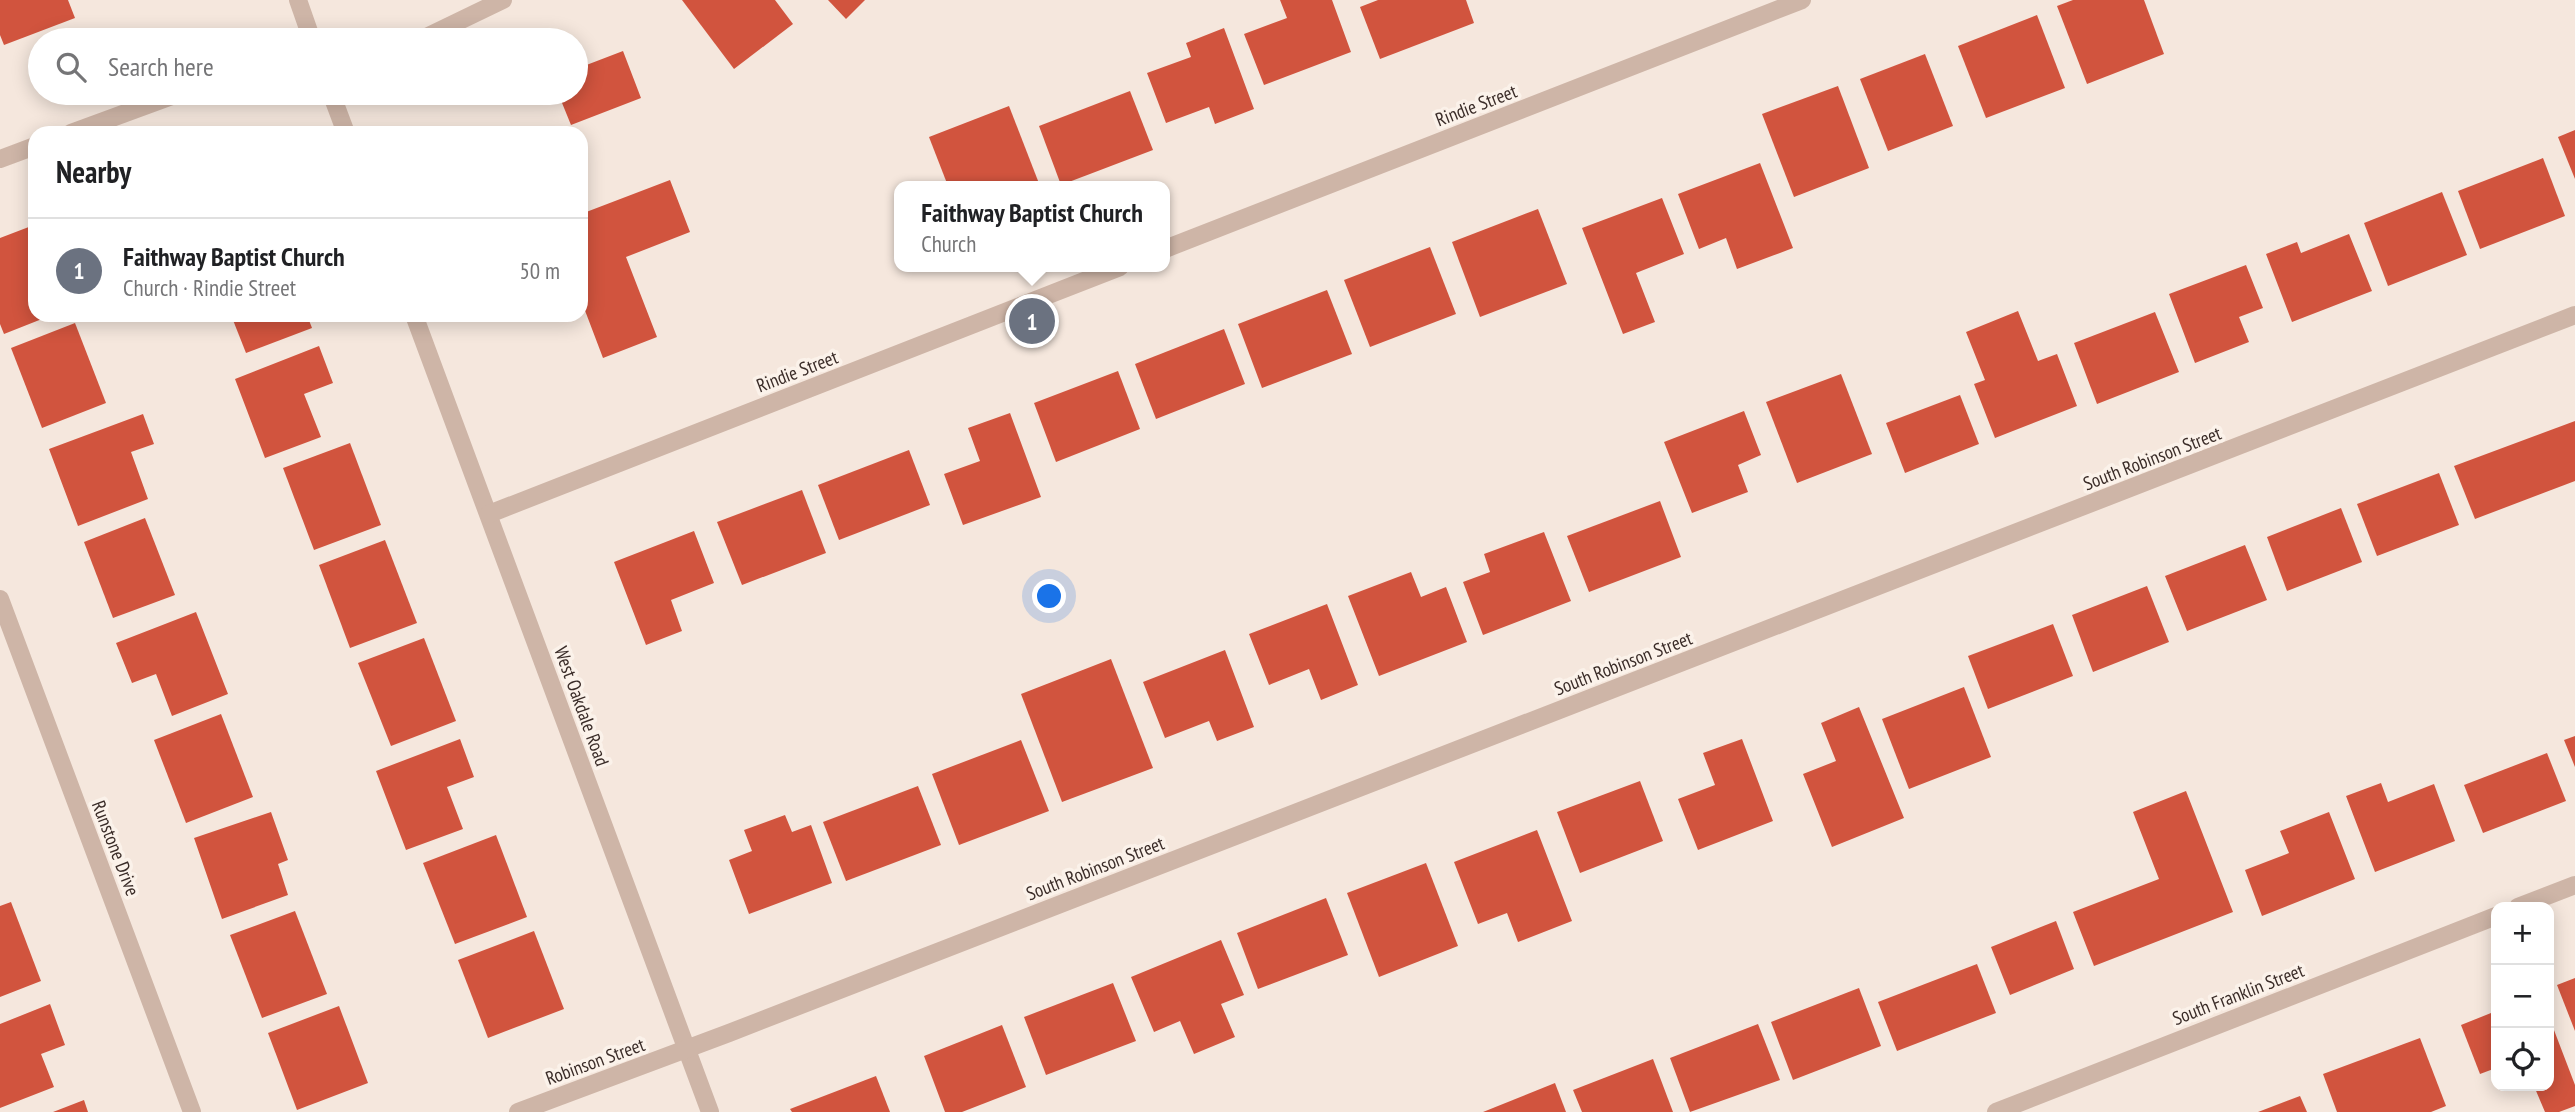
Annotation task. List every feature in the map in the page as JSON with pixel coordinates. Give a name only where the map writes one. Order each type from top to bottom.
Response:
[{"type":"street","points":[[298,0],[308,28]]},
{"type":"street","points":[[445,28],[503,0]]},
{"type":"street","name":"Rindie Street","points":[[1170,247],[1801,0]]},
{"type":"street","points":[[90,126],[147,105]]},
{"type":"street","points":[[336,105],[343,126]]},
{"type":"street","points":[[0,159],[28,149]]},
{"type":"street","name":"Rindie Street","points":[[489,514],[1107,272]]},
{"type":"street","name":"South Robinson Street","points":[[687,1049],[2575,316]]},
{"type":"street","name":"West Oakdale Road","points":[[417,322],[710,1112]]},
{"type":"street","name":"Runstone Drive","points":[[0,599],[192,1112]]},
{"type":"street","points":[[2531,902],[2575,885]]},
{"type":"street","name":"South Franklin Street","points":[[1996,1112],[2491,918]]},
{"type":"street","name":"Robinson Street","points":[[518,1112],[687,1049]]},
{"type":"building","points":[[0,0],[68,0],[75,18],[49,28],[28,28],[28,36],[4,45],[0,35]]},
{"type":"building","points":[[682,0],[775,0],[793,24],[734,69]]},
{"type":"building","points":[[828,0],[865,0],[846,19]]},
{"type":"building","points":[[1280,0],[1332,0],[1351,52],[1264,85],[1244,34],[1287,18]]},
{"type":"building","points":[[1378,0],[1466,0],[1474,23],[1380,59],[1360,7]]},
{"type":"building","points":[[2073,0],[2144,0],[2164,54],[2087,84],[2057,6]]},
{"type":"building","points":[[2037,15],[2065,88],[1986,118],[1958,46]]},
{"type":"building","points":[[1224,28],[1254,109],[1215,124],[1209,107],[1166,123],[1147,73],[1191,57],[1186,43]]},
{"type":"building","points":[[623,51],[641,98],[571,125],[563,105],[588,105],[588,64]]},
{"type":"building","points":[[1925,54],[1953,126],[1888,151],[1860,79]]},
{"type":"building","points":[[1838,86],[1869,168],[1794,197],[1762,114]]},
{"type":"building","points":[[1130,91],[1153,150],[1072,181],[1060,181],[1039,126]]},
{"type":"building","points":[[1009,106],[1038,181],[946,181],[929,137]]},
{"type":"building","points":[[2575,130],[2575,179],[2558,137]]},
{"type":"building","points":[[2543,158],[2565,216],[2480,249],[2458,191]]},
{"type":"building","points":[[1760,163],[1793,248],[1737,269],[1726,238],[1699,249],[1678,194]]},
{"type":"building","points":[[670,180],[690,232],[626,257],[657,337],[603,358],[588,318],[588,211]]},
{"type":"building","points":[[2442,192],[2467,255],[2388,286],[2364,223]]},
{"type":"building","points":[[1662,198],[1684,254],[1636,273],[1655,322],[1623,334],[1582,228]]},
{"type":"building","points":[[1538,209],[1567,284],[1480,317],[1452,242]]},
{"type":"building","points":[[28,227],[28,322],[34,322],[4,334],[0,324],[0,238]]},
{"type":"building","points":[[2349,234],[2372,291],[2292,322],[2266,254],[2297,242],[2301,253]]},
{"type":"building","points":[[1430,247],[1456,314],[1370,347],[1344,280]]},
{"type":"building","points":[[2246,265],[2263,308],[2239,317],[2249,342],[2195,363],[2169,294]]},
{"type":"building","points":[[1327,290],[1352,354],[1262,388],[1238,324]]},
{"type":"building","points":[[2018,311],[2038,361],[2057,354],[2077,406],[1995,438],[1974,384],[1985,380],[1966,332]]},
{"type":"building","points":[[2155,312],[2179,372],[2097,404],[2074,343]]},
{"type":"building","points":[[234,322],[310,322],[312,328],[246,353]]},
{"type":"building","points":[[75,323],[106,403],[42,428],[11,348]]},
{"type":"building","points":[[1224,329],[1245,384],[1156,419],[1135,364]]},
{"type":"building","points":[[319,346],[333,383],[304,394],[321,437],[265,458],[235,379]]},
{"type":"building","points":[[1118,371],[1140,429],[1056,462],[1034,403]]},
{"type":"building","points":[[1841,374],[1872,454],[1797,483],[1766,402]]},
{"type":"building","points":[[1960,395],[1979,444],[1905,473],[1886,423]]},
{"type":"building","points":[[1744,411],[1761,455],[1738,465],[1748,492],[1692,513],[1664,442]]},
{"type":"building","points":[[1010,413],[1041,497],[963,525],[944,474],[980,461],[968,428]]},
{"type":"building","points":[[143,414],[154,444],[131,452],[148,499],[78,526],[49,449]]},
{"type":"building","points":[[2575,421],[2575,481],[2475,519],[2454,466]]},
{"type":"building","points":[[350,443],[381,525],[314,550],[283,468]]},
{"type":"building","points":[[909,450],[930,505],[839,540],[818,485]]},
{"type":"building","points":[[2439,473],[2459,525],[2377,556],[2357,504]]},
{"type":"building","points":[[802,490],[826,553],[742,585],[717,522]]},
{"type":"building","points":[[1660,501],[1681,557],[1589,592],[1567,536]]},
{"type":"building","points":[[2341,508],[2362,562],[2287,591],[2267,537]]},
{"type":"building","points":[[145,518],[175,595],[113,618],[84,542]]},
{"type":"building","points":[[694,531],[714,583],[671,600],[682,631],[646,645],[614,562]]},
{"type":"building","points":[[1544,532],[1571,601],[1483,635],[1463,582],[1490,572],[1484,554]]},
{"type":"building","points":[[385,540],[417,623],[350,648],[319,565]]},
{"type":"building","points":[[2245,545],[2267,600],[2187,631],[2165,576]]},
{"type":"building","points":[[1411,572],[1421,597],[1446,587],[1467,642],[1379,676],[1348,596]]},
{"type":"building","points":[[2147,586],[2169,642],[2093,672],[2072,615]]},
{"type":"building","points":[[1327,604],[1358,685],[1321,700],[1309,669],[1269,685],[1249,634]]},
{"type":"building","points":[[196,612],[228,694],[172,716],[156,674],[132,683],[116,643]]},
{"type":"building","points":[[2053,624],[2073,676],[1988,709],[1968,656]]},
{"type":"building","points":[[424,638],[456,721],[391,746],[358,663]]},
{"type":"building","points":[[1225,650],[1254,727],[1217,741],[1209,721],[1165,738],[1143,682]]},
{"type":"building","points":[[1111,659],[1153,768],[1062,802],[1021,694]]},
{"type":"building","points":[[1964,687],[1991,757],[1909,789],[1882,719]]},
{"type":"building","points":[[1859,707],[1904,818],[1832,847],[1803,774],[1836,761],[1821,723]]},
{"type":"building","points":[[221,714],[253,797],[186,823],[154,740]]},
{"type":"building","points":[[2575,736],[2575,767],[2564,740]]},
{"type":"building","points":[[460,739],[474,777],[447,787],[463,829],[406,850],[376,771]]},
{"type":"building","points":[[1742,739],[1773,821],[1698,850],[1678,799],[1715,785],[1703,753]]},
{"type":"building","points":[[1021,740],[1049,811],[959,845],[932,774]]},
{"type":"building","points":[[2547,753],[2566,801],[2483,833],[2464,785]]},
{"type":"building","points":[[1640,781],[1663,841],[1580,873],[1557,812]]},
{"type":"building","points":[[2381,783],[2388,802],[2434,784],[2455,841],[2375,872],[2346,796]]},
{"type":"building","points":[[918,786],[941,845],[846,881],[823,822]]},
{"type":"building","points":[[2186,791],[2233,912],[2094,966],[2073,912],[2159,879],[2133,812]]},
{"type":"building","points":[[271,812],[288,860],[278,864],[288,895],[222,919],[194,838]]},
{"type":"building","points":[[2329,812],[2355,879],[2262,916],[2245,870],[2289,853],[2280,831]]},
{"type":"building","points":[[785,815],[792,832],[811,825],[832,883],[749,914],[729,860],[752,851],[744,830]]},
{"type":"building","points":[[1537,830],[1572,921],[1518,942],[1507,913],[1478,924],[1454,862]]},
{"type":"building","points":[[496,835],[527,917],[455,944],[423,863]]},
{"type":"building","points":[[1426,863],[1458,946],[1379,977],[1347,893]]},
{"type":"building","points":[[1326,898],[1348,955],[1258,989],[1237,933]]},
{"type":"building","points":[[11,902],[41,981],[0,997],[0,906]]},
{"type":"building","points":[[295,911],[327,994],[262,1018],[230,935]]},
{"type":"building","points":[[2056,921],[2074,969],[2010,995],[1991,947]]},
{"type":"building","points":[[534,931],[564,1009],[488,1038],[458,960]]},
{"type":"building","points":[[1221,940],[1244,995],[1221,1004],[1235,1037],[1194,1054],[1180,1021],[1154,1032],[1131,977]]},
{"type":"building","points":[[1977,964],[1996,1013],[1897,1051],[1878,1002]]},
{"type":"building","points":[[2575,978],[2575,1031],[2557,985]]},
{"type":"building","points":[[1113,983],[1136,1041],[1046,1075],[1024,1017]]},
{"type":"building","points":[[1859,988],[1881,1046],[1793,1080],[1771,1022]]},
{"type":"building","points":[[50,1004],[65,1045],[41,1054],[54,1087],[0,1108],[0,1024]]},
{"type":"building","points":[[339,1006],[368,1083],[297,1110],[268,1033]]},
{"type":"building","points":[[2491,1013],[2491,1070],[2480,1074],[2461,1025]]},
{"type":"building","points":[[1758,1024],[1780,1080],[1690,1112],[1670,1058]]},
{"type":"building","points":[[1002,1025],[1026,1087],[962,1112],[945,1112],[924,1056]]},
{"type":"building","points":[[2554,1030],[2575,1085],[2575,1106],[2559,1112],[2545,1112],[2536,1091],[2554,1091]]},
{"type":"building","points":[[2420,1038],[2446,1106],[2431,1112],[2337,1112],[2323,1074]]},
{"type":"building","points":[[1653,1059],[1673,1112],[1582,1112],[1573,1090]]},
{"type":"building","points":[[876,1076],[890,1112],[792,1112],[790,1109]]},
{"type":"building","points":[[1555,1083],[1566,1112],[1483,1112]]},
{"type":"building","points":[[2300,1096],[2307,1112],[2258,1112]]},
{"type":"building","points":[[84,1100],[88,1112],[53,1112]]},
{"type":"place","name":"Faithway Baptist Church","points":[[1032,321]]}]
